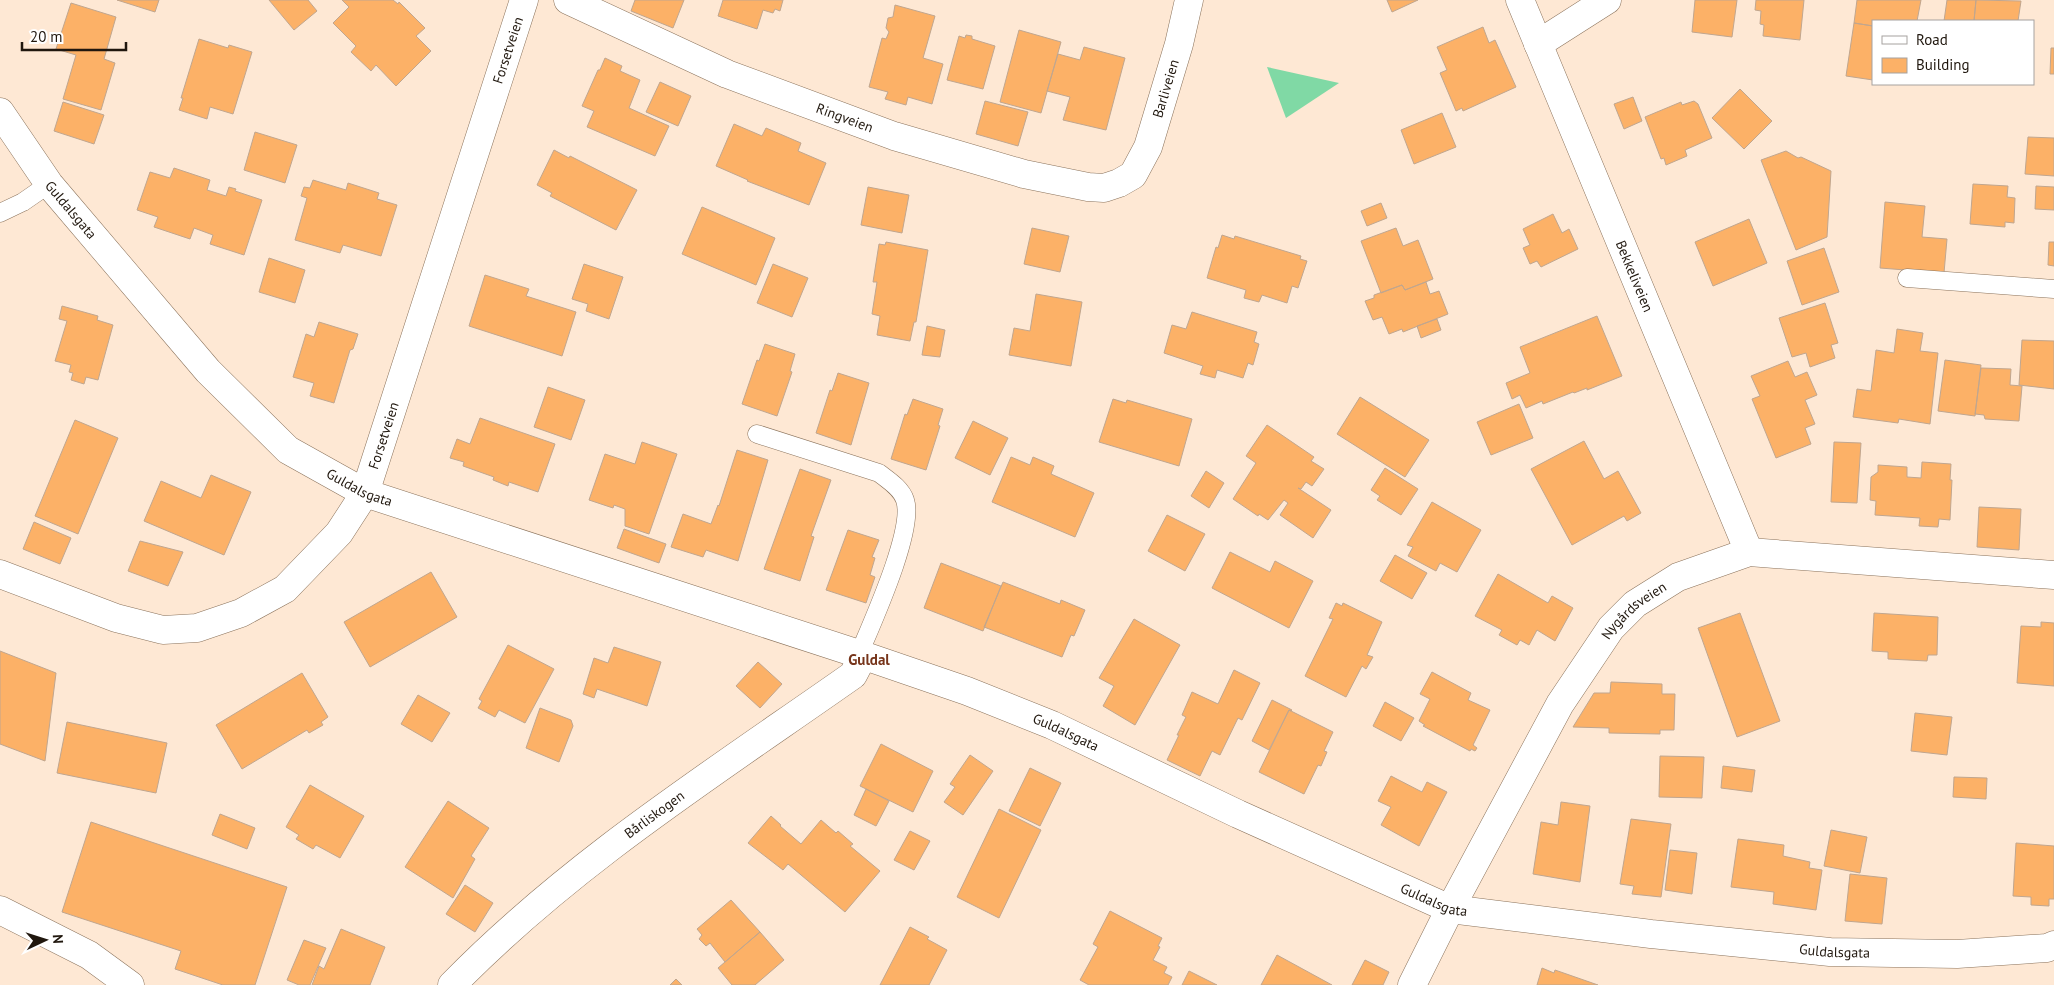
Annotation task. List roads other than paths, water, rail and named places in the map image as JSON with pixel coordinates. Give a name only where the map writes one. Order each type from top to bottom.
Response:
[{"type":"street","name":"Forsetveien","points":[[0,574],[116,618],[163,630],[197,628],[241,614],[285,589],[339,533],[365,493],[524,0]]},
{"type":"street","name":"Ringveien","points":[[568,0],[727,74],[894,136],[1024,174],[1088,187],[1104,188],[1119,183],[1133,175]]},
{"type":"street","name":"Barliveien","points":[[1133,175],[1148,147],[1179,44],[1189,0]]},
{"type":"street","name":"Bekkeliveien","points":[[1520,0],[1749,552]]},
{"type":"street","points":[[1538,44],[1606,0]]},
{"type":"street","name":"Guldalsgata","points":[[0,112],[49,184],[208,371],[288,450],[365,493],[966,691],[1052,726],[1238,814],[1450,910],[1652,934],[1830,952],[1957,954],[2047,948],[2054,945]]},
{"type":"street","name":"Nygårdsveien","points":[[1412,985],[1560,704],[1611,628],[1635,604],[1678,577],[1749,552],[2054,575]]},
{"type":"street","name":"Bårliskogen","points":[[452,985],[477,960],[556,891],[636,827],[853,675],[861,655]]},
{"type":"street","points":[[0,910],[89,955],[130,985]]},
{"type":"lane","points":[[0,213],[23,202],[49,184]]},
{"type":"lane","points":[[1907,278],[2054,289]]},
{"type":"lane","points":[[757,434],[879,473],[895,485],[905,499],[907,516],[892,575],[861,655]]},
{"type":"district","name":"Guldal","points":[[869,659]]}]
